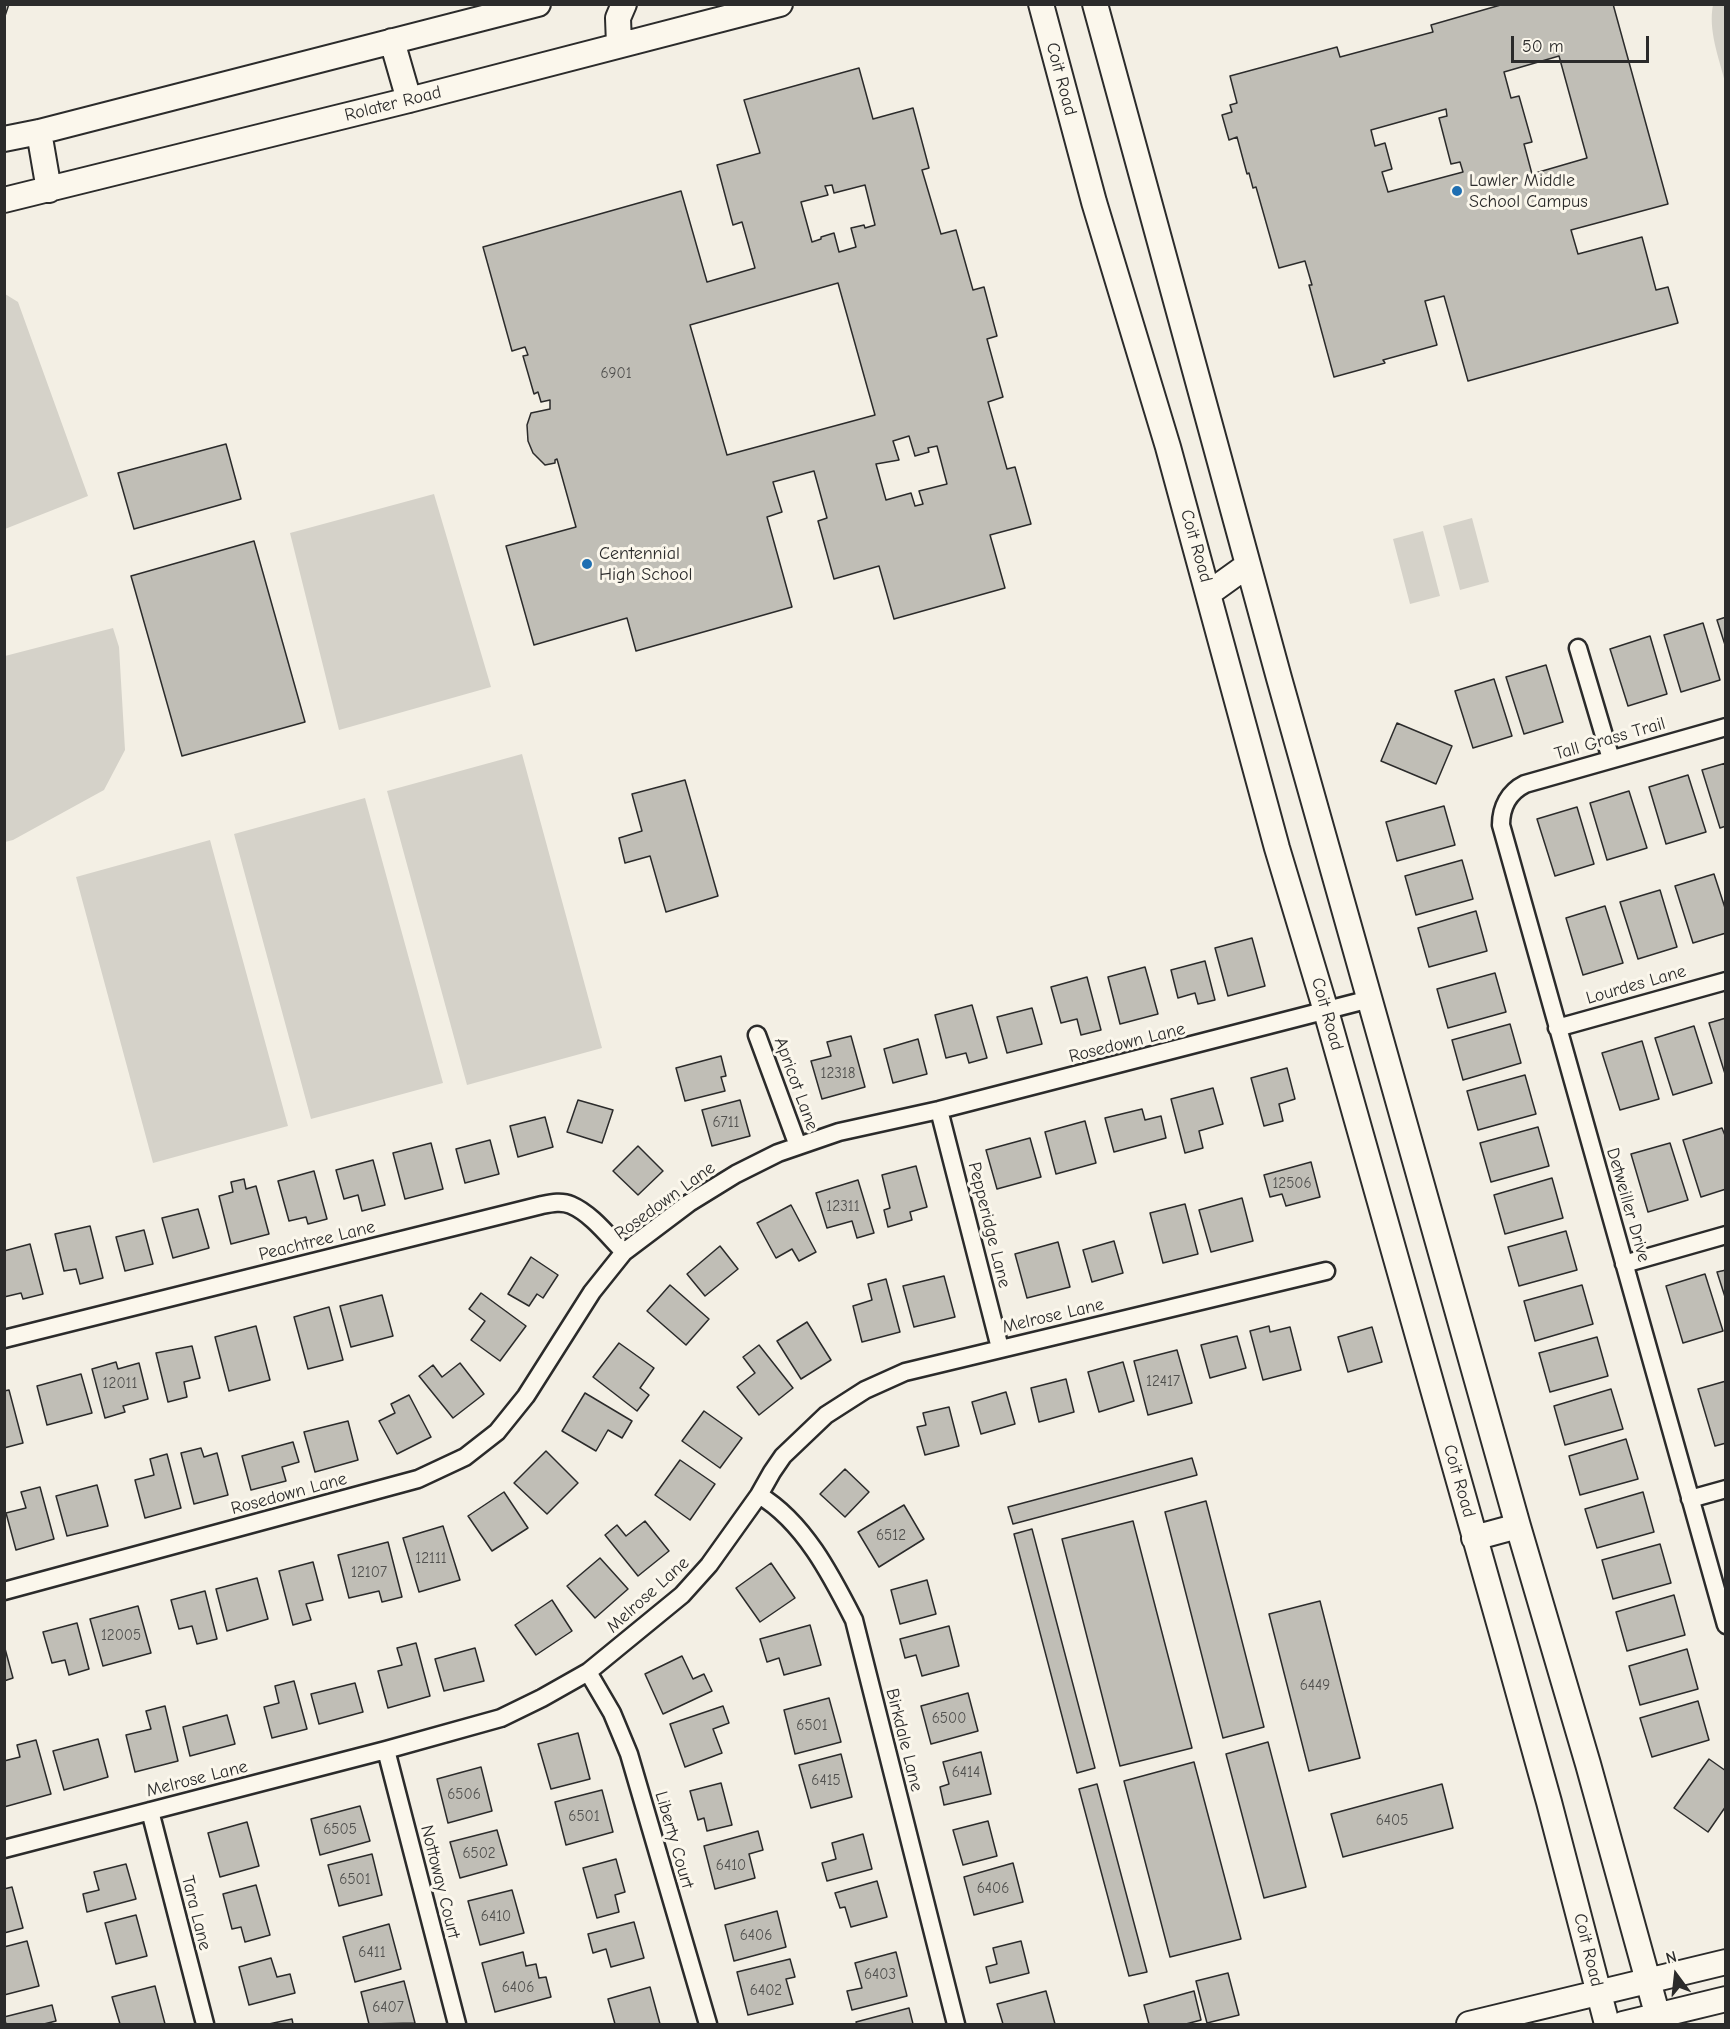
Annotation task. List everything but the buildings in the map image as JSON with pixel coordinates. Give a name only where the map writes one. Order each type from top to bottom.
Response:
[{"type":"main road","points":[[4,139],[538,4]]},
{"type":"main road","points":[[619,45],[618,18],[624,4]]},
{"type":"main road","name":"Rolater Road","points":[[4,200],[409,100],[780,4]]},
{"type":"main road","name":"Coit Road","points":[[1041,4],[1094,202],[1202,566],[1277,848],[1326,1011],[1549,1802],[1607,2025]]},
{"type":"main road","points":[[1095,4],[1248,565],[1659,2020]]},
{"type":"main road","points":[[392,41],[409,100]]},
{"type":"main road","points":[[39,132],[49,190]]},
{"type":"main road","points":[[1202,566],[1248,565]]},
{"type":"main road","points":[[1209,593],[1248,565]]},
{"type":"main road","points":[[1474,1538],[1518,1526]]},
{"type":"main road","points":[[1469,2025],[1725,1962]]},
{"type":"main road","points":[[1623,2025],[1659,2020],[1725,1999]]},
{"type":"street","points":[[1578,648],[1611,759]]},
{"type":"street","name":"Tall Grass Trail","points":[[1509,796],[1526,784],[1725,726]]},
{"type":"street","name":"Detweiller Drive","points":[[1509,796],[1503,810],[1502,832],[1725,1625]]},
{"type":"street","name":"Lourdes Lane","points":[[1557,1028],[1725,981]]},
{"type":"street","name":"Rosedown Lane","points":[[4,1591],[418,1479],[465,1457],[497,1432],[526,1396],[576,1313],[624,1252],[688,1203],[736,1174],[778,1153],[839,1132],[939,1110],[1370,999]]},
{"type":"street","name":"Apricot Lane","points":[[757,1035],[798,1146]]},
{"type":"street","name":"Pepperidge Lane","points":[[939,1110],[1000,1348]]},
{"type":"street","name":"Peachtree Lane","points":[[4,1339],[543,1204],[571,1205],[597,1224],[624,1252]]},
{"type":"street","points":[[1624,1263],[1725,1235]]},
{"type":"street","name":"Melrose Lane","points":[[4,1849],[501,1718],[588,1672],[682,1595],[709,1566],[759,1495],[783,1456],[826,1415],[851,1398],[906,1372],[1326,1271]]},
{"type":"street","points":[[1690,1499],[1725,1489]]},
{"type":"street","name":"Birkdale Lane","points":[[759,1495],[771,1502],[818,1555],[854,1620],[956,2025]]},
{"type":"street","name":"Liberty Court","points":[[588,1672],[612,1713],[629,1754],[708,2025]]},
{"type":"street","name":"Nottoway Court","points":[[386,1750],[456,2025]]},
{"type":"street","name":"Tara Lane","points":[[150,1811],[205,2025]]},
{"type":"shaded area","points":[[1713,5],[1725,5],[1725,82],[1713,34]]},
{"type":"shaded area","points":[[5,294],[18,302],[88,496],[5,529]]},
{"type":"shaded area","points":[[434,494],[491,687],[339,730],[290,533]]},
{"type":"shaded area","points":[[1472,518],[1489,582],[1460,590],[1443,526]]},
{"type":"shaded area","points":[[1423,531],[1440,596],[1410,604],[1393,539]]},
{"type":"shaded area","points":[[113,628],[119,647],[125,750],[104,790],[13,840],[5,842],[5,656]]},
{"type":"shaded area","points":[[522,754],[602,1048],[467,1085],[387,791]]},
{"type":"shaded area","points":[[365,798],[443,1083],[311,1119],[234,834]]},
{"type":"shaded area","points":[[210,840],[288,1126],[153,1163],[76,877]]},
{"type":"place","name":"Lawler Middle School Campus","points":[[1457,191]]},
{"type":"place","name":"Centennial High School","points":[[587,564]]}]
